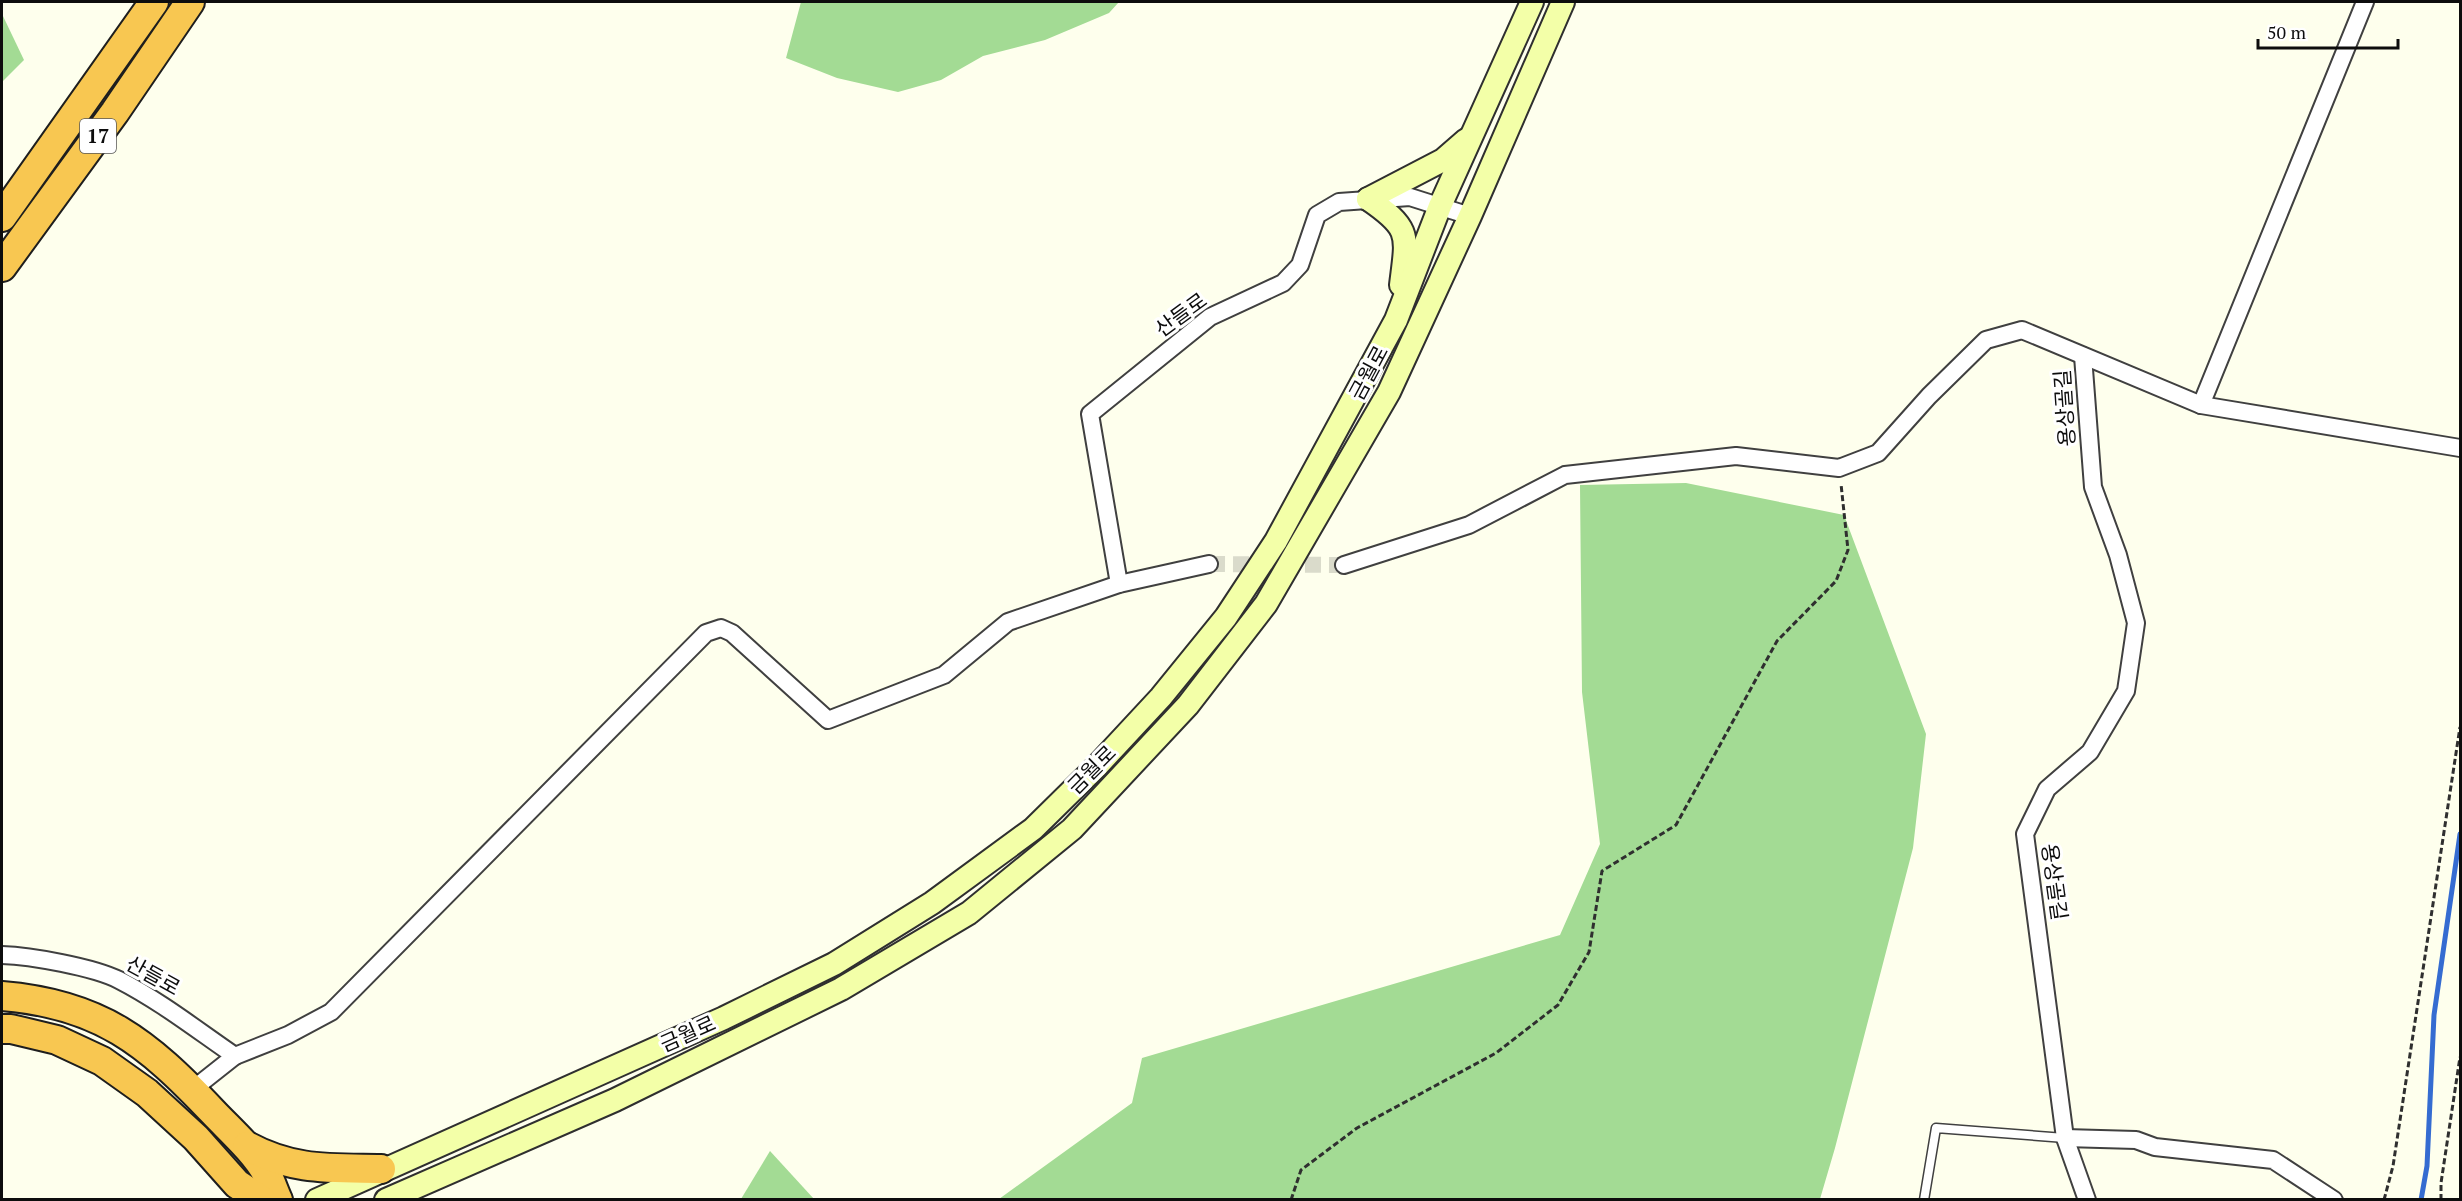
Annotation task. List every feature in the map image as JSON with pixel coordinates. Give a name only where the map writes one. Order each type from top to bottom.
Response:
[{"type":"highway","name":"17","points":[[2,217],[154,2]]},
{"type":"highway","name":"17","points":[[2,267],[115,112],[190,2]]},
{"type":"highway","points":[[2,996],[61,1004],[121,1030],[159,1058],[242,1143],[266,1173],[278,1200]]},
{"type":"highway","points":[[2,1029],[11,1029],[57,1041],[102,1061],[147,1093],[196,1138],[237,1184],[261,1200]]},
{"type":"highway","points":[[196,1138],[218,1178],[221,1200]]},
{"type":"highway","points":[[242,1143],[270,1158],[293,1164],[315,1168],[381,1169]]},
{"type":"main road","name":"금월로","points":[[317,1200],[381,1169],[724,1018],[834,964],[932,903],[1033,828],[1096,767],[1161,697],[1226,617],[1276,541],[1396,320],[1440,206],[1532,2]]},
{"type":"main road","name":"금월로","points":[[395,1197],[615,1100],[841,989],[969,913],[1072,829],[1188,705],[1266,604],[1389,392],[1470,216],[1563,2]]},
{"type":"main road","points":[[1396,320],[1406,237],[1392,215],[1368,199],[1443,160],[1472,135]]},
{"type":"street","points":[[2201,405],[2365,2]]},
{"type":"street","name":"산들로","points":[[1119,584],[1090,414],[1210,317],[1282,283],[1300,265],[1317,215],[1339,202],[1410,197],[1470,216]]},
{"type":"street","points":[[1344,565],[1469,525],[1565,475],[1736,456],[1839,468],[1878,453],[1929,396],[1986,340],[2022,330],[2201,405],[2460,448]]},
{"type":"street","name":"용상골길","points":[[2083,356],[2093,488],[2118,555],[2136,623],[2126,691],[2090,752],[2047,789],[2025,834],[2065,1138],[2087,1200]]},
{"type":"street","points":[[192,1090],[235,1056],[288,1035],[331,1012],[706,633],[721,628],[732,633],[828,720],[944,675],[1008,622],[1119,584],[1209,564]]},
{"type":"street","name":"산들로","points":[[2,955],[20,956],[75,967],[117,979],[167,1009],[235,1056]]},
{"type":"street","points":[[2065,1138],[2136,1140],[2155,1147],[2273,1160],[2334,1200]]},
{"type":"lane","points":[[1924,1200],[1936,1128],[2065,1138]]},
{"type":"path","points":[[1291,1200],[1301,1170],[1357,1128],[1496,1053],[1558,1005],[1589,952],[1602,871],[1676,825],[1777,641],[1836,581],[1848,550],[1839,468]]},
{"type":"path","points":[[2385,1200],[2393,1166],[2460,727]]},
{"type":"path","points":[[2441,1200],[2441,1183],[2460,1057]]},
{"type":"green space","points":[[801,2],[1119,2],[1109,13],[1045,40],[983,56],[941,80],[898,92],[837,78],[786,58]]},
{"type":"green space","points":[[2,14],[24,60],[2,82]]},
{"type":"green space","points":[[1686,483],[1844,515],[1926,734],[1913,848],[1820,1199],[999,1199],[1132,1103],[1142,1058],[1560,935],[1600,844],[1582,692],[1580,485]]},
{"type":"green space","points":[[770,1151],[814,1199],[741,1199]]},
{"type":"waterway","points":[[2421,1200],[2427,1166],[2434,1015],[2460,834]]},
{"type":"tunnel","points":[[1209,564],[1344,565]]}]
